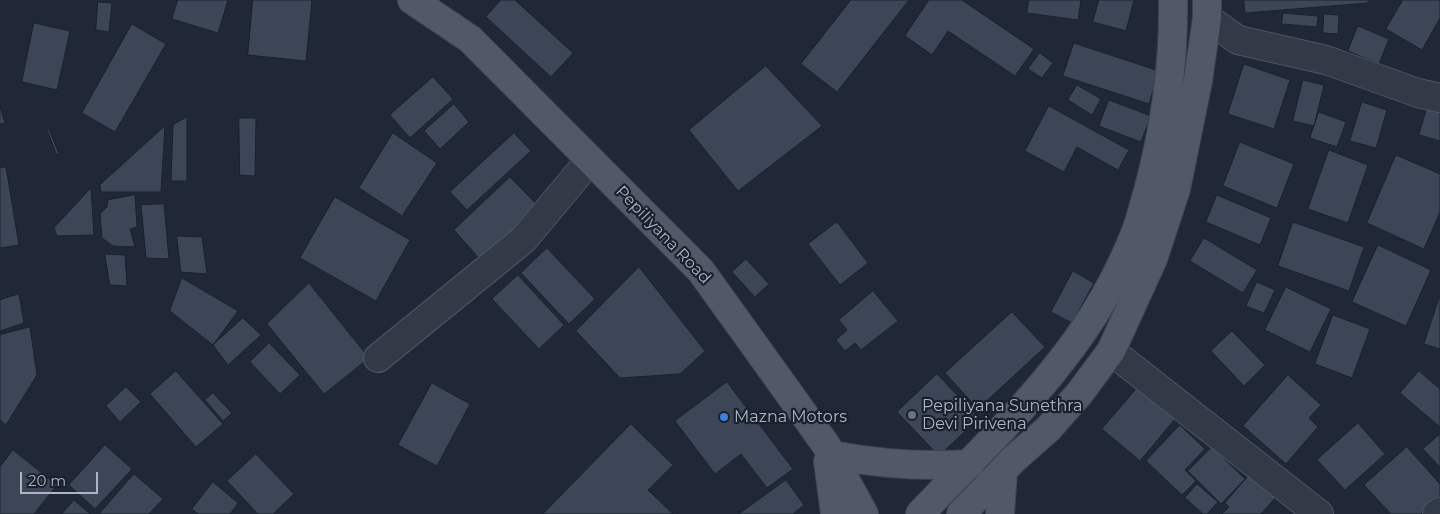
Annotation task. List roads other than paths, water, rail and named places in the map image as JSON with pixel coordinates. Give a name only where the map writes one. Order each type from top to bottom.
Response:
[{"type":"main road","name":"Pepiliyana Road","points":[[412,0],[470,39],[701,271],[829,450],[864,514]]},
{"type":"main road","points":[[920,514],[1023,407],[1061,362],[1088,324],[1113,281],[1137,230],[1156,161],[1170,80],[1173,0]]},
{"type":"main road","points":[[961,514],[1048,429],[1079,394],[1111,351],[1153,259],[1176,189],[1198,81],[1207,9]]},
{"type":"main road","points":[[836,514],[829,450],[872,462],[932,466],[970,464]]},
{"type":"main road","points":[[1000,514],[1003,471]]},
{"type":"street","points":[[1207,9],[1238,40],[1326,60],[1418,93],[1440,98]]},
{"type":"street","points":[[378,358],[524,239],[590,160]]},
{"type":"street","points":[[1111,351],[1319,514]]},
{"type":"place","name":"Pepiliyana Sunethra Devi Pirivena","points":[[912,415]]},
{"type":"place","name":"Mazna Motors","points":[[724,417]]}]
